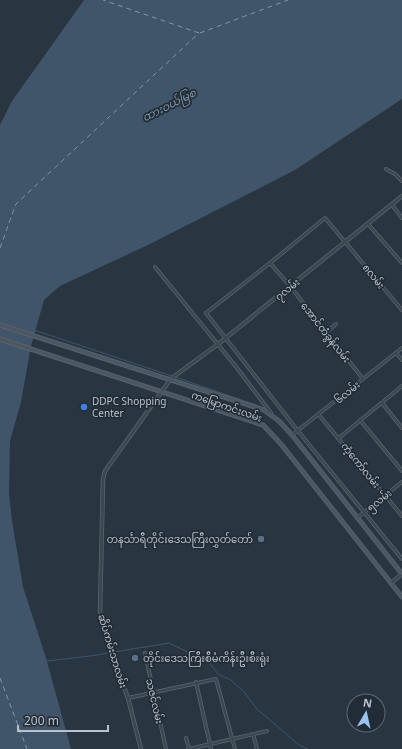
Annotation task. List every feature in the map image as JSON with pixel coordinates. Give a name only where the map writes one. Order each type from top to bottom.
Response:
[{"type":"main road","name":"ကမြောကင်းလမ်း","points":[[0,325],[271,414],[292,435],[402,574]]},
{"type":"main road","name":"ကမြောကင်းလမ်း","points":[[0,339],[257,423],[268,430],[402,597]]},
{"type":"street","points":[[386,169],[395,174],[402,181]]},
{"type":"street","name":"၇လမ်း","points":[[170,380],[225,339],[402,196]]},
{"type":"street","points":[[392,205],[402,218]]},
{"type":"street","name":"၈လမ်း","points":[[270,262],[325,218],[402,310]]},
{"type":"street","points":[[368,224],[402,264]]},
{"type":"street","points":[[270,262],[207,310],[206,315],[402,559]]},
{"type":"street","name":"အောင်တံခွန်လမ်း","points":[[270,262],[363,379]]},
{"type":"street","points":[[155,267],[237,368],[271,414]]},
{"type":"street","points":[[326,332],[336,324]]},
{"type":"street","name":"၆လမ်း","points":[[292,435],[402,348]]},
{"type":"street","points":[[396,352],[402,360]]},
{"type":"street","name":"ဆိပ်ကမ်းသာလမ်း","points":[[141,749],[128,698],[110,650],[100,612],[103,478],[108,465],[170,380]]},
{"type":"street","points":[[339,438],[402,386]]},
{"type":"street","points":[[382,402],[402,428]]},
{"type":"street","name":"ကံ့ကော်လမ်း","points":[[319,414],[402,516]]},
{"type":"street","points":[[360,420],[402,471]]},
{"type":"street","name":"၅လမ်း","points":[[357,518],[402,482]]},
{"type":"street","points":[[391,583],[402,574]]},
{"type":"street","name":"သဇင်လမ်း","points":[[144,653],[166,749]]},
{"type":"street","points":[[128,698],[196,682],[213,679],[218,680],[235,749]]},
{"type":"street","points":[[196,682],[212,749]]},
{"type":"street","points":[[186,738],[189,749],[267,731]]},
{"type":"street","points":[[253,734],[256,749]]},
{"type":"water","name":"ထားဝယ်မြစ","points":[[84,0],[402,0],[402,99],[295,170],[148,245],[60,286],[44,300],[31,346],[21,402],[10,441],[9,493],[23,587],[46,658],[71,749],[0,749],[0,125],[12,101]]},
{"type":"waterway","points":[[34,330],[172,376]]},
{"type":"waterway","points":[[175,377],[259,406]]},
{"type":"waterway","points":[[47,661],[90,656],[169,643],[209,662],[218,674],[231,680],[245,693],[257,709],[299,745],[308,749]]},
{"type":"ferry route","points":[[0,248],[16,204],[199,33],[103,0]]},
{"type":"ferry route","points":[[200,33],[288,0]]},
{"type":"ferry route","points":[[0,678],[27,749]]},
{"type":"place","name":"DDPC Shopping Center","points":[[84,407]]},
{"type":"place","name":"တနင်္သာရီတိုင်းဒေသကြီးလွှတ်တော်","points":[[261,539]]},
{"type":"place","name":"တိုင်းဒေသကြီးစီမံကိန်းဦးစီးရုံး","points":[[135,658]]}]
